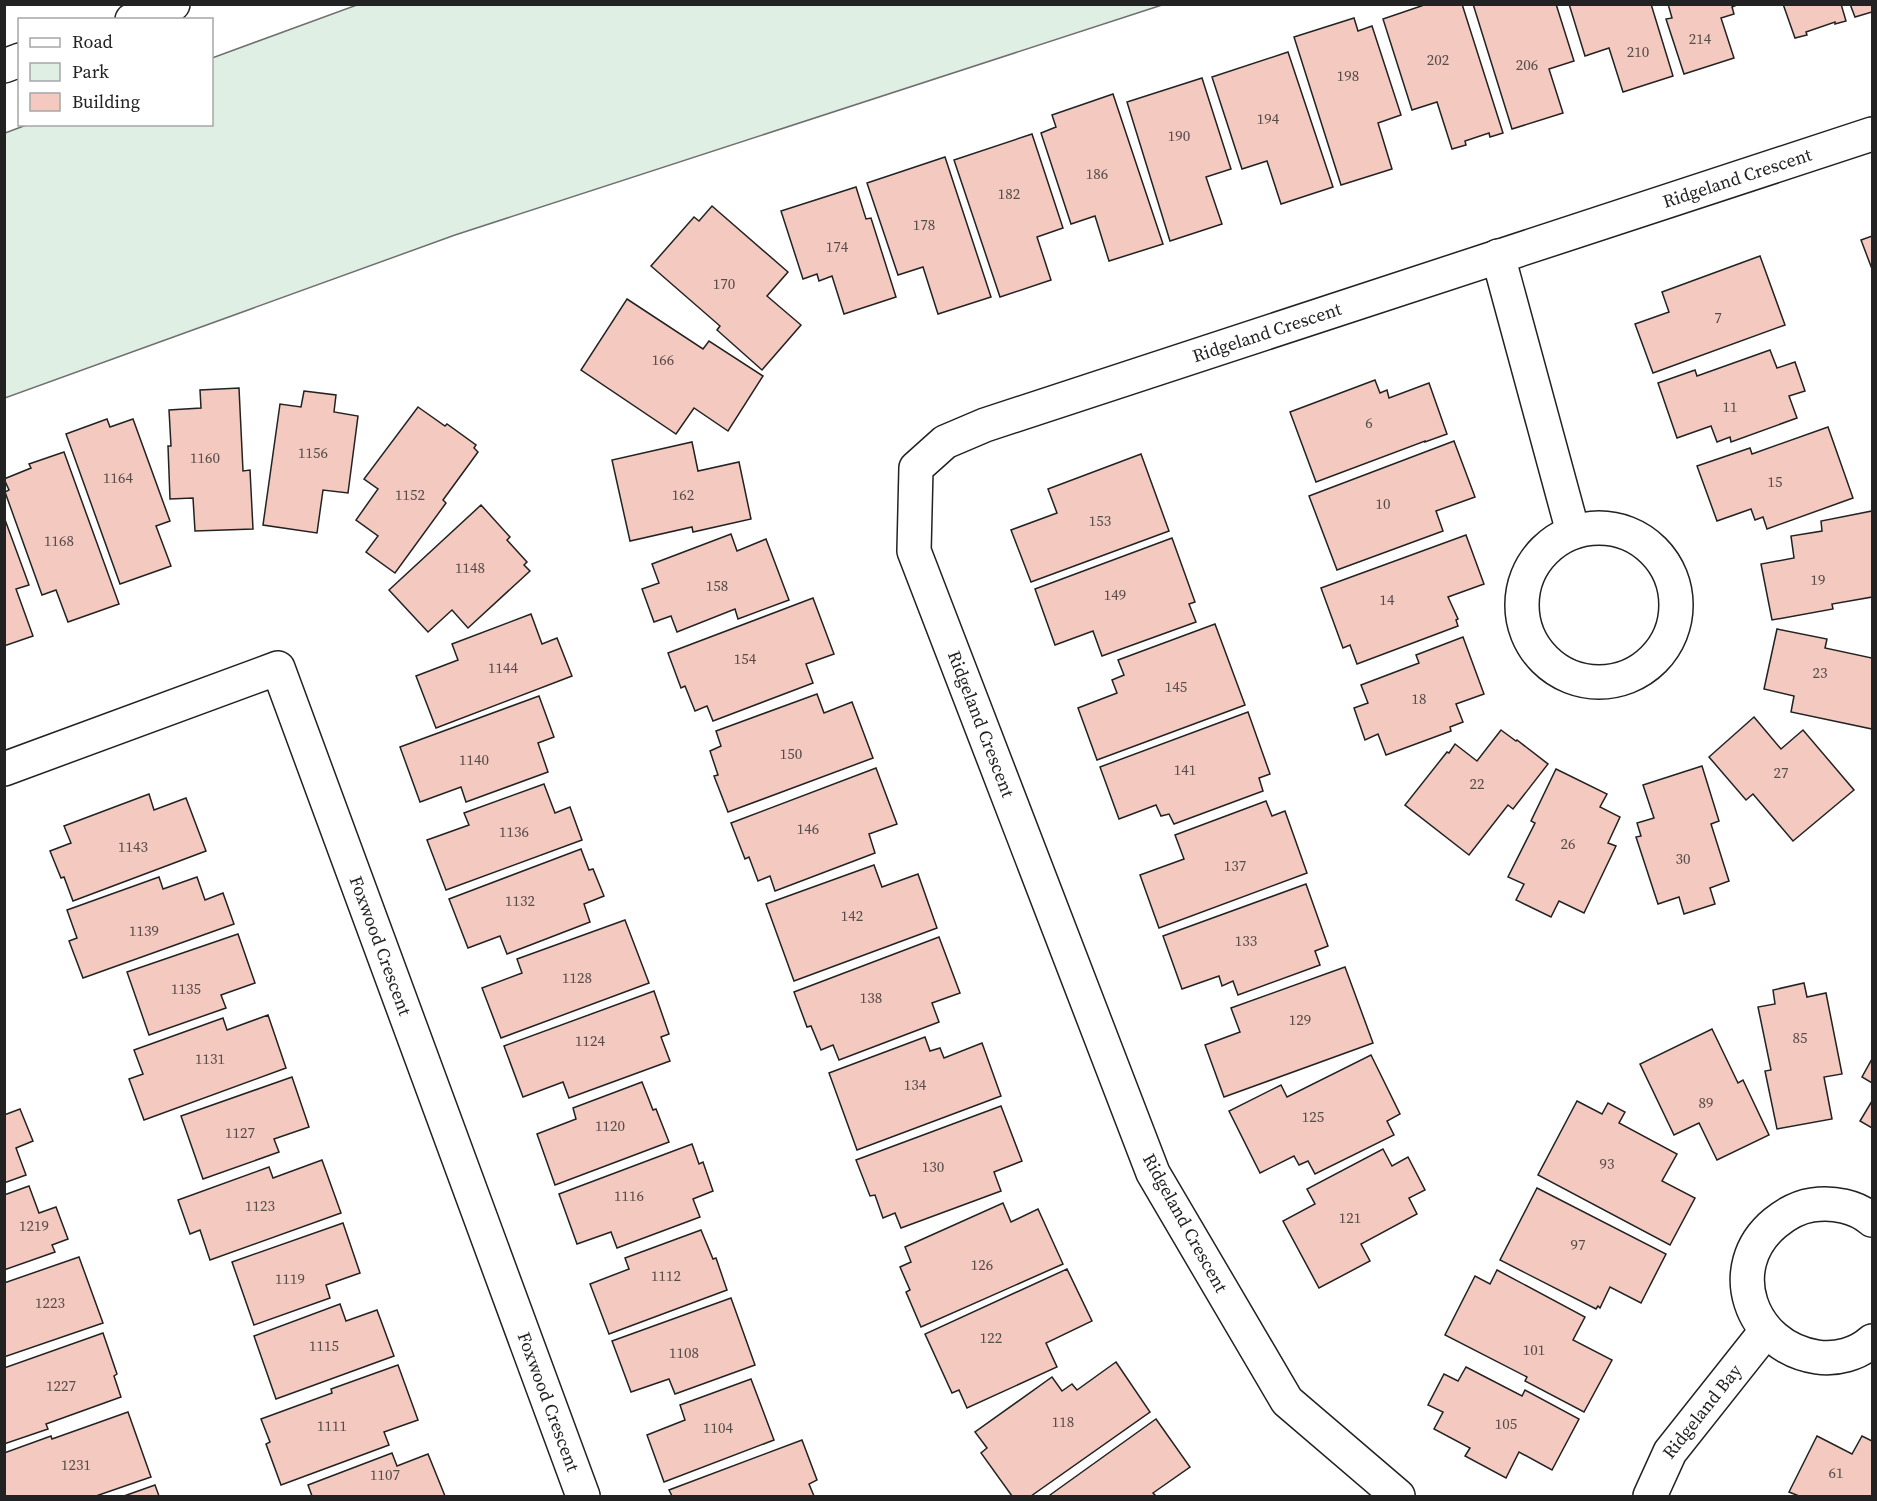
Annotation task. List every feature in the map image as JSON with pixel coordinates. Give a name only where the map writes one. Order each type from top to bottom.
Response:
[{"type":"street","points":[[137,18],[173,4]]},
{"type":"street","name":"Ridgeland Crescent","points":[[1398,1497],[1287,1401],[1153,1173],[914,551],[916,468],[945,442],[985,425],[1872,134]]},
{"type":"street","points":[[1498,256],[1573,532]]},
{"type":"street","points":[[1598,527],[1623,531],[1646,543],[1664,562],[1674,585],[1677,611],[1670,636],[1656,657],[1636,673],[1612,681],[1587,681],[1562,673],[1542,657],[1528,636],[1522,612],[1524,586],[1534,563],[1550,544],[1573,532],[1598,527]]},
{"type":"street","name":"Foxwood Crescent","points":[[4,769],[278,668],[583,1497]]},
{"type":"street","points":[[1872,1220],[1848,1207],[1826,1203],[1803,1206],[1784,1215],[1766,1230],[1755,1248],[1748,1270],[1748,1292],[1754,1312],[1766,1331],[1783,1346],[1802,1355],[1824,1358],[1846,1356],[1872,1341]]},
{"type":"street","name":"Ridgeland Bay","points":[[1650,1497],[1670,1452],[1766,1331]]},
{"type":"green space","points":[[357,4],[1162,5],[455,235],[5,398],[5,133],[24,126],[213,126],[213,58]]},
{"type":"building","points":[[1427,4],[1462,4],[1503,133],[1490,137],[1489,133],[1465,141],[1466,145],[1452,149],[1437,102],[1412,110],[1383,19]]},
{"type":"building","points":[[1473,4],[1556,4],[1574,61],[1549,69],[1563,113],[1512,129]]},
{"type":"building","points":[[1569,4],[1651,4],[1673,76],[1623,92],[1609,48],[1585,56]]},
{"type":"building","points":[[1668,4],[1739,4],[1732,7],[1734,14],[1721,18],[1734,58],[1684,74],[1666,19],[1672,18]]},
{"type":"building","points":[[1783,4],[1841,4],[1846,21],[1835,24],[1835,22],[1795,38]]},
{"type":"building","points":[[1850,4],[1872,4],[1872,12],[1855,17]]},
{"type":"building","points":[[1354,18],[1358,31],[1372,26],[1401,115],[1378,123],[1392,169],[1341,185],[1294,37]]},
{"type":"building","points":[[1288,52],[1333,187],[1281,204],[1267,161],[1242,169],[1212,77]]},
{"type":"building","points":[[1202,78],[1231,169],[1206,177],[1222,224],[1170,241],[1127,102]]},
{"type":"building","points":[[1113,94],[1163,244],[1109,261],[1095,216],[1071,224],[1041,133],[1056,127],[1052,115]]},
{"type":"building","points":[[1032,134],[1063,228],[1037,237],[1051,280],[1000,297],[954,160]]},
{"type":"building","points":[[945,157],[991,297],[938,314],[923,267],[898,275],[867,183]]},
{"type":"building","points":[[856,187],[866,219],[871,218],[896,297],[844,314],[832,276],[819,281],[817,274],[803,279],[781,211]]},
{"type":"building","points":[[712,206],[788,272],[767,296],[801,325],[762,370],[717,330],[720,326],[651,266],[694,217],[699,221]]},
{"type":"building","points":[[1872,236],[1872,269],[1861,240]]},
{"type":"building","points":[[1760,256],[1785,325],[1653,373],[1635,324],[1669,312],[1662,292]]},
{"type":"building","points":[[627,299],[703,349],[709,341],[763,376],[728,431],[694,408],[676,434],[581,370]]},
{"type":"building","points":[[1770,350],[1777,368],[1795,362],[1805,391],[1789,396],[1797,418],[1731,442],[1730,437],[1717,442],[1711,426],[1677,438],[1658,383],[1695,370],[1697,376]]},
{"type":"building","points":[[1375,380],[1380,393],[1387,390],[1389,398],[1429,383],[1447,434],[1316,482],[1290,412]]},
{"type":"building","points":[[239,388],[243,471],[250,470],[253,529],[195,531],[193,498],[170,499],[169,410],[201,408],[200,390]]},
{"type":"building","points":[[304,391],[336,395],[334,412],[358,416],[348,493],[323,490],[317,533],[263,525],[280,404],[301,407]]},
{"type":"building","points":[[418,407],[476,445],[474,448],[478,452],[443,500],[446,503],[395,573],[366,552],[378,536],[356,520],[378,489],[364,479]]},
{"type":"building","points":[[107,419],[110,427],[133,419],[170,521],[156,526],[171,566],[120,584],[66,434]]},
{"type":"building","points":[[1828,427],[1853,498],[1767,529],[1763,517],[1755,520],[1751,509],[1717,521],[1697,466],[1750,448],[1752,454]]},
{"type":"building","points":[[1454,441],[1475,497],[1436,511],[1443,531],[1337,570],[1309,496]]},
{"type":"building","points":[[692,442],[698,471],[739,462],[751,519],[693,532],[692,527],[630,541],[612,460]]},
{"type":"building","points":[[64,452],[119,604],[68,622],[56,590],[42,595],[5,492],[9,490],[4,479],[31,468],[29,464]]},
{"type":"building","points":[[1141,454],[1169,531],[1031,582],[1011,530],[1057,513],[1048,489]]},
{"type":"building","points":[[481,505],[510,537],[507,540],[527,562],[524,565],[530,571],[468,628],[452,610],[428,632],[389,590]]},
{"type":"building","points":[[1872,511],[1872,597],[1832,604],[1833,609],[1772,620],[1761,564],[1794,558],[1791,536],[1822,531],[1821,521]]},
{"type":"building","points":[[4,517],[29,585],[16,589],[33,636],[4,646]]},
{"type":"building","points":[[731,534],[737,551],[766,539],[789,600],[738,619],[735,609],[677,632],[671,616],[654,622],[642,589],[659,583],[652,564]]},
{"type":"building","points":[[1466,535],[1484,584],[1448,597],[1458,619],[1456,620],[1458,626],[1357,664],[1350,645],[1343,648],[1321,588]]},
{"type":"building","points":[[1172,538],[1195,602],[1189,604],[1196,622],[1102,656],[1093,631],[1055,645],[1035,589]]},
{"type":"building","points":[[813,598],[834,654],[806,664],[813,683],[713,721],[707,706],[695,711],[685,686],[681,688],[668,653]]},
{"type":"building","points":[[531,614],[542,644],[557,638],[572,676],[436,728],[416,676],[458,660],[452,644]]},
{"type":"building","points":[[1215,624],[1245,705],[1097,760],[1078,708],[1117,693],[1112,680],[1124,675],[1118,660]]},
{"type":"building","points":[[1777,629],[1827,639],[1825,648],[1872,658],[1872,729],[1791,712],[1794,696],[1764,689]]},
{"type":"building","points":[[1463,637],[1484,694],[1456,704],[1463,722],[1450,727],[1451,731],[1386,755],[1378,734],[1365,740],[1354,708],[1368,703],[1361,685],[1419,663],[1416,655]]},
{"type":"building","points":[[817,694],[824,713],[852,702],[873,758],[728,812],[714,776],[718,775],[710,751],[721,746],[716,731]]},
{"type":"building","points":[[539,696],[554,737],[538,743],[548,772],[466,802],[461,787],[420,802],[400,747]]},
{"type":"building","points":[[1248,712],[1270,774],[1259,778],[1263,791],[1174,824],[1169,814],[1161,816],[1156,805],[1119,819],[1100,767]]},
{"type":"building","points":[[1754,717],[1781,749],[1803,730],[1854,790],[1793,841],[1753,794],[1746,800],[1709,757]]},
{"type":"building","points":[[1501,730],[1548,764],[1513,809],[1508,805],[1469,855],[1405,805],[1455,744],[1477,761]]},
{"type":"building","points":[[1702,766],[1719,821],[1711,824],[1729,881],[1710,888],[1715,904],[1684,914],[1679,897],[1658,904],[1636,837],[1641,836],[1637,823],[1654,818],[1643,785]]},
{"type":"building","points":[[876,768],[897,824],[869,834],[875,853],[775,891],[770,876],[758,881],[749,857],[745,859],[731,823]]},
{"type":"building","points":[[1556,769],[1607,794],[1600,807],[1620,817],[1608,843],[1616,846],[1584,913],[1559,901],[1551,917],[1516,900],[1524,884],[1508,877],[1535,823],[1531,821]]},
{"type":"building","points":[[544,784],[555,813],[570,807],[582,840],[446,890],[427,840],[469,825],[464,813]]},
{"type":"building","points":[[149,794],[154,810],[186,798],[206,851],[73,901],[64,877],[61,878],[50,851],[71,843],[64,826]]},
{"type":"building","points":[[1266,801],[1272,816],[1285,811],[1307,873],[1159,928],[1140,875],[1184,859],[1175,835]]},
{"type":"building","points":[[581,849],[589,870],[593,869],[604,896],[584,904],[590,922],[507,954],[500,936],[468,948],[449,899]]},
{"type":"building","points":[[874,865],[882,887],[918,874],[937,928],[794,981],[766,904]]},
{"type":"building","points":[[159,877],[163,889],[197,877],[205,900],[223,893],[234,924],[83,978],[69,941],[77,938],[67,910]]},
{"type":"building","points":[[1306,884],[1328,946],[1315,951],[1320,965],[1238,995],[1233,981],[1222,986],[1219,976],[1182,989],[1163,936]]},
{"type":"building","points":[[625,920],[649,983],[501,1038],[482,988],[522,973],[517,959]]},
{"type":"building","points":[[238,934],[255,983],[221,995],[226,1008],[149,1035],[127,972]]},
{"type":"building","points":[[939,937],[960,993],[932,1003],[939,1022],[839,1060],[833,1045],[821,1050],[811,1026],[807,1027],[794,992]]},
{"type":"building","points":[[1345,967],[1373,1043],[1224,1097],[1205,1045],[1240,1032],[1231,1008]]},
{"type":"building","points":[[1804,983],[1807,997],[1826,993],[1842,1074],[1824,1077],[1832,1119],[1777,1129],[1765,1071],[1771,1070],[1758,1007],[1775,1004],[1773,990]]},
{"type":"building","points":[[654,991],[669,1034],[661,1037],[670,1061],[569,1098],[563,1082],[523,1097],[504,1046]]},
{"type":"building","points":[[268,1015],[286,1068],[144,1120],[129,1079],[143,1074],[134,1050],[223,1018],[227,1030]]},
{"type":"building","points":[[1712,1029],[1738,1083],[1743,1080],[1769,1135],[1717,1160],[1699,1123],[1674,1135],[1640,1064]]},
{"type":"building","points":[[925,1037],[930,1051],[940,1048],[944,1058],[982,1043],[1001,1096],[857,1150],[829,1073]]},
{"type":"building","points":[[1371,1055],[1400,1114],[1387,1121],[1394,1135],[1315,1174],[1308,1161],[1299,1165],[1294,1156],[1260,1173],[1229,1111],[1281,1085],[1287,1097]]},
{"type":"building","points":[[1872,1059],[1872,1083],[1862,1077]]},
{"type":"building","points":[[292,1077],[309,1127],[274,1139],[279,1152],[203,1179],[181,1116]]},
{"type":"building","points":[[642,1082],[669,1142],[555,1185],[537,1134],[576,1119],[573,1108]]},
{"type":"building","points":[[1577,1101],[1602,1114],[1608,1103],[1625,1112],[1619,1123],[1677,1154],[1662,1181],[1695,1198],[1670,1245],[1538,1175]]},
{"type":"building","points":[[1872,1101],[1872,1128],[1860,1121]]},
{"type":"building","points":[[1001,1106],[1022,1161],[994,1172],[1001,1191],[901,1228],[895,1213],[883,1218],[875,1195],[870,1196],[856,1160]]},
{"type":"building","points":[[20,1109],[33,1141],[16,1148],[26,1175],[4,1183],[4,1115]]},
{"type":"building","points":[[692,1144],[699,1164],[703,1162],[713,1191],[693,1199],[700,1217],[617,1248],[611,1232],[577,1244],[559,1194]]},
{"type":"building","points":[[1383,1149],[1392,1166],[1408,1157],[1425,1190],[1409,1198],[1417,1214],[1361,1244],[1370,1261],[1319,1288],[1283,1221],[1315,1204],[1307,1189]]},
{"type":"building","points":[[322,1160],[341,1213],[210,1260],[200,1230],[190,1234],[178,1200],[269,1167],[273,1178]]},
{"type":"building","points":[[29,1186],[39,1213],[56,1207],[68,1239],[52,1245],[55,1252],[4,1270],[4,1195]]},
{"type":"building","points":[[1537,1188],[1666,1254],[1641,1303],[1610,1287],[1600,1308],[1598,1306],[1596,1309],[1500,1260]]},
{"type":"building","points":[[1003,1203],[1011,1222],[1038,1209],[1063,1264],[921,1327],[906,1292],[910,1290],[900,1267],[911,1262],[905,1247]]},
{"type":"building","points":[[343,1223],[360,1273],[326,1285],[330,1298],[254,1325],[232,1262]]},
{"type":"building","points":[[701,1230],[713,1259],[716,1258],[727,1290],[609,1334],[590,1284],[629,1269],[625,1258]]},
{"type":"building","points":[[79,1257],[103,1323],[4,1357],[4,1283]]},
{"type":"building","points":[[1067,1269],[1092,1321],[1046,1343],[1057,1367],[967,1408],[959,1390],[952,1393],[925,1334]]},
{"type":"building","points":[[1497,1270],[1585,1317],[1573,1340],[1612,1360],[1584,1412],[1525,1381],[1527,1377],[1445,1335],[1475,1276],[1490,1284]]},
{"type":"building","points":[[731,1298],[755,1365],[675,1394],[669,1379],[631,1392],[612,1341]]},
{"type":"building","points":[[340,1304],[346,1321],[377,1310],[394,1356],[276,1399],[254,1336]]},
{"type":"building","points":[[103,1333],[117,1374],[114,1376],[121,1397],[46,1424],[48,1429],[4,1444],[4,1368]]},
{"type":"building","points":[[1116,1362],[1150,1412],[1031,1496],[1012,1496],[981,1453],[987,1448],[975,1432],[1052,1377],[1062,1391],[1072,1384],[1077,1390]]},
{"type":"building","points":[[398,1365],[418,1420],[384,1432],[389,1445],[281,1485],[266,1444],[270,1442],[261,1419],[332,1393],[331,1389]]},
{"type":"building","points":[[1466,1367],[1522,1396],[1525,1390],[1579,1419],[1552,1470],[1519,1452],[1506,1478],[1465,1456],[1470,1448],[1434,1429],[1443,1412],[1428,1405],[1444,1374],[1458,1381]]},
{"type":"building","points":[[751,1379],[774,1440],[664,1482],[647,1435],[685,1420],[680,1405]]},
{"type":"building","points":[[128,1412],[151,1477],[96,1496],[4,1496],[4,1453]]},
{"type":"building","points":[[1156,1419],[1190,1467],[1153,1493],[1156,1496],[1050,1495]]},
{"type":"building","points":[[1817,1436],[1852,1454],[1862,1436],[1872,1441],[1872,1496],[1799,1496],[1789,1492]]},
{"type":"building","points":[[802,1440],[817,1480],[809,1484],[814,1496],[672,1496],[669,1490]]},
{"type":"building","points":[[392,1453],[397,1466],[428,1454],[445,1496],[312,1496],[308,1485]]},
{"type":"building","points":[[155,1485],[159,1496],[124,1496]]}]
